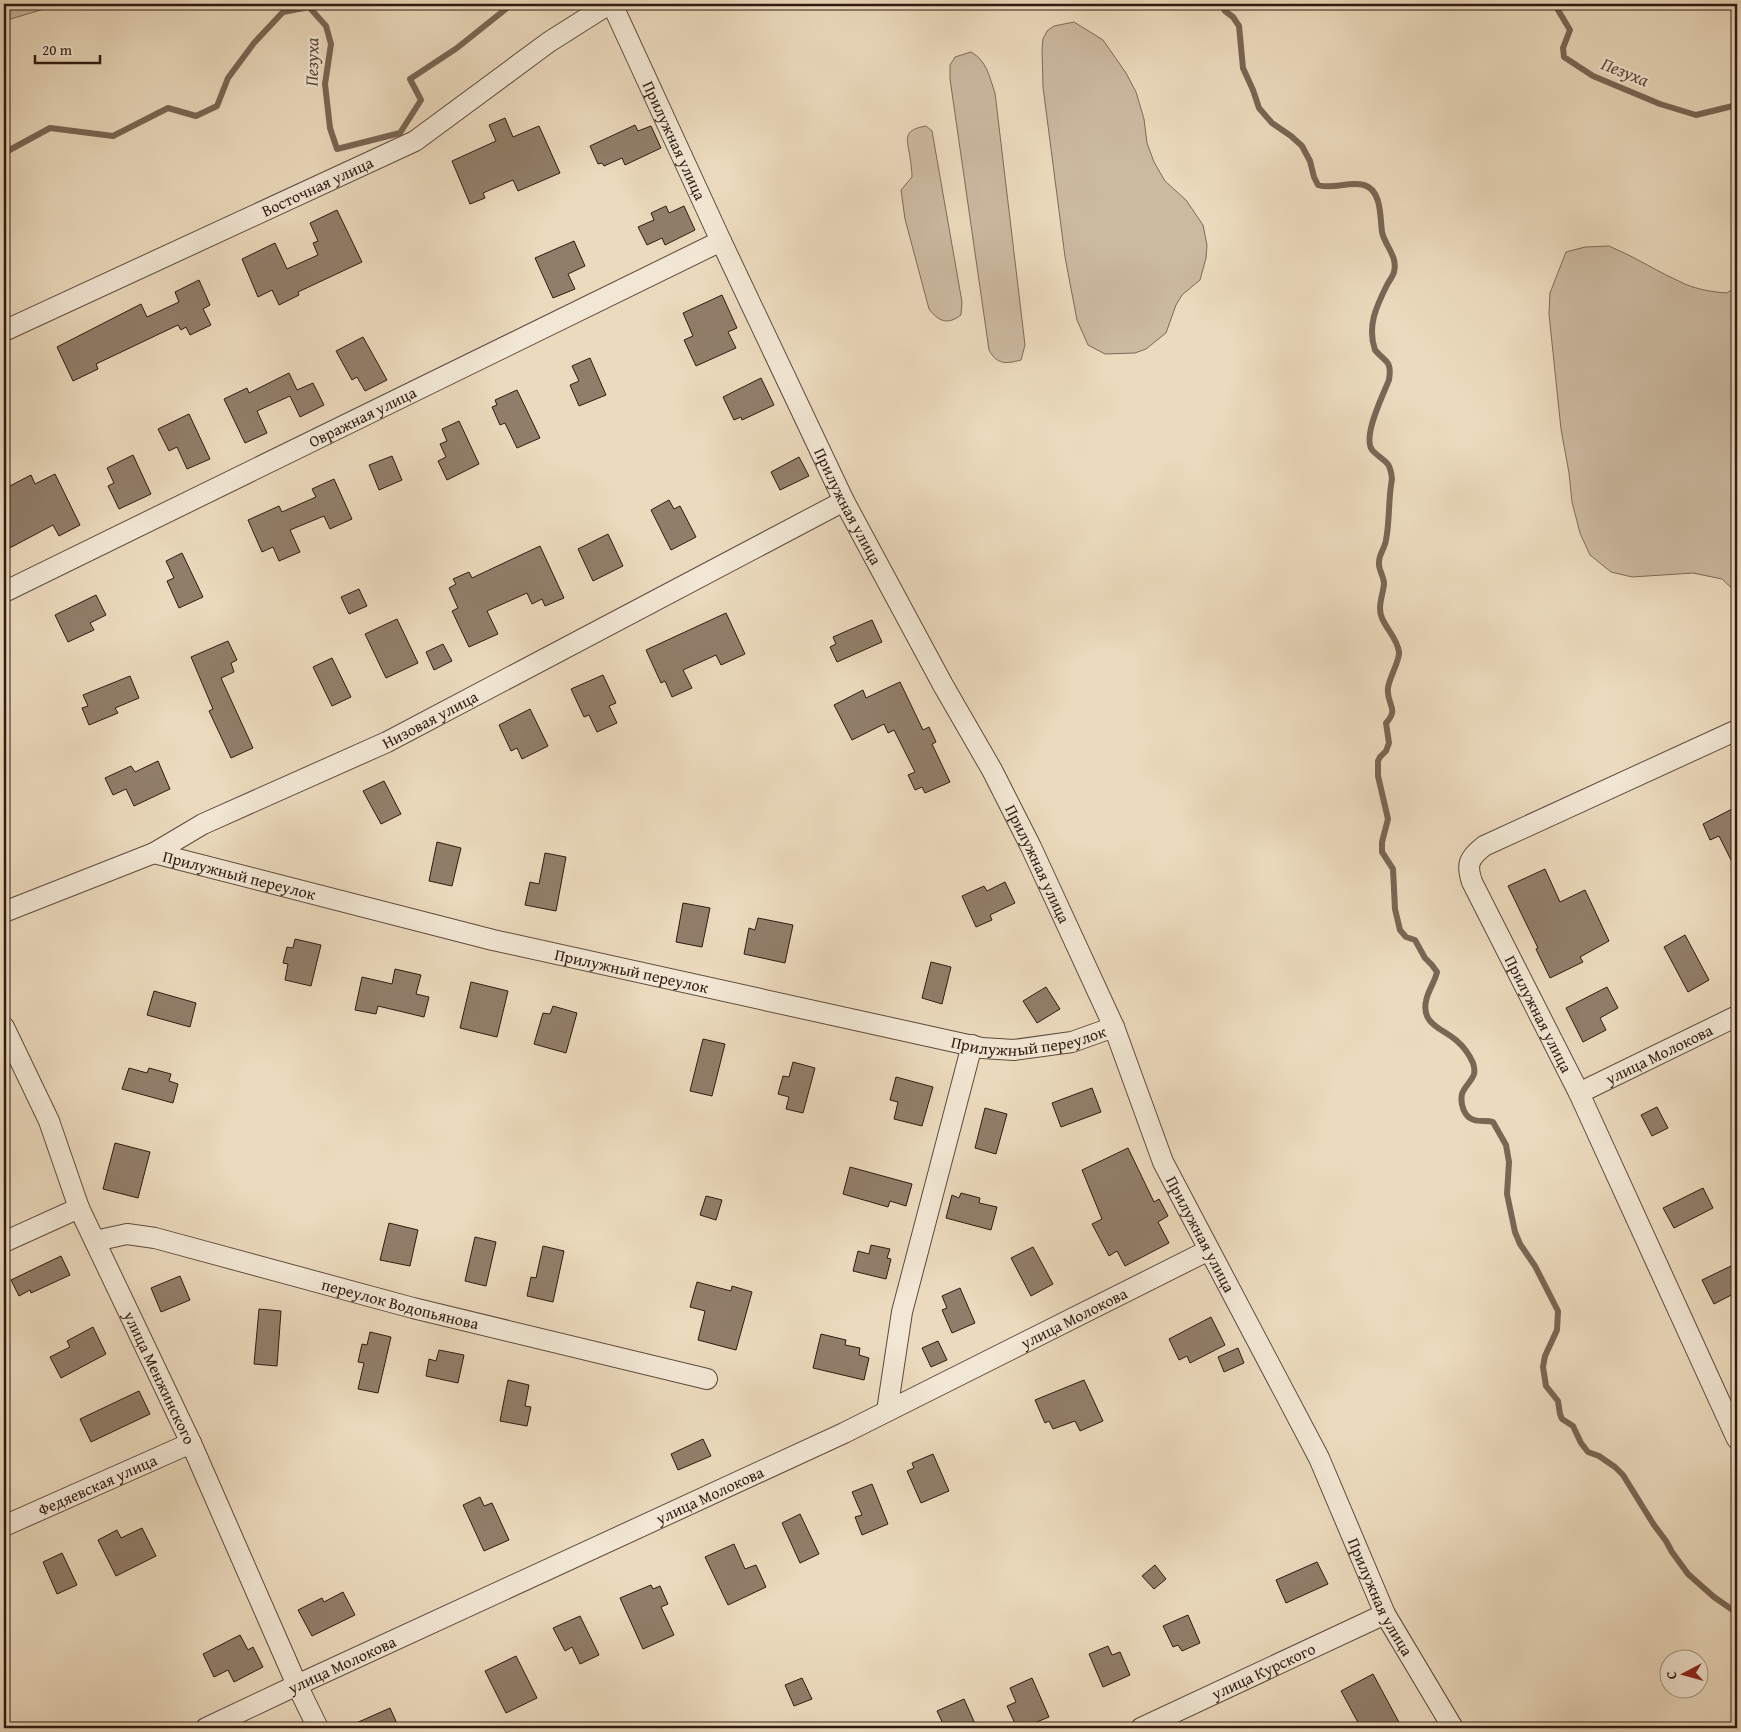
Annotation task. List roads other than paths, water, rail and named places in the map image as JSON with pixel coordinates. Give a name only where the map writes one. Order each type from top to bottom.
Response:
[{"type":"street","name":"Прилужная улица","points":[[611,4],[844,501],[943,685],[992,770],[1031,847],[1114,1027],[1163,1162],[1318,1458],[1385,1614],[1453,1728]]},
{"type":"street","name":"Восточная улица","points":[[4,331],[415,141],[549,42],[611,4]]},
{"type":"street","name":"Овражная улица","points":[[4,592],[721,241]]},
{"type":"street","name":"Низовая улица","points":[[4,912],[154,853],[203,824],[387,742],[844,501]]},
{"type":"street","name":"Прилужная улица","points":[[1737,730],[1484,846],[1473,855],[1468,868],[1472,882],[1579,1093],[1737,1438]]},
{"type":"street","name":"Прилужный переулок","points":[[154,853],[493,940],[972,1045],[1014,1050],[1072,1042],[1114,1027]]},
{"type":"street","name":"улица Молокова","points":[[1579,1093],[1737,1016]]},
{"type":"street","name":"улица Менжинского","points":[[4,1027],[49,1121],[79,1208],[190,1443],[297,1685],[318,1728]]},
{"type":"street","points":[[887,1411],[902,1312],[972,1045]]},
{"type":"street","points":[[4,1242],[79,1208]]},
{"type":"street","name":"переулок Водопьянова","points":[[95,1241],[127,1234],[155,1238],[413,1308],[708,1379]]},
{"type":"street","name":"улица Молокова","points":[[206,1728],[828,1441],[1209,1250]]},
{"type":"street","name":"Федяевская улица","points":[[4,1526],[190,1443]]},
{"type":"street","name":"улица Курского","points":[[1141,1728],[1385,1614]]},
{"type":"waterway","name":"Пезуха","points":[[4,153],[50,128],[113,136],[168,108],[196,116],[217,106],[228,78],[254,43],[283,12],[309,7],[326,26],[331,44],[325,84],[330,128],[337,149],[400,133],[421,100],[410,79],[457,48],[512,4]]},
{"type":"waterway","points":[[1221,4],[1239,26],[1243,68],[1259,108],[1272,123],[1302,146],[1310,161],[1318,185],[1329,187],[1358,184],[1364,185],[1374,192],[1379,205],[1382,232],[1393,256],[1394,272],[1376,309],[1372,325],[1375,350],[1387,362],[1390,369],[1389,380],[1374,417],[1370,437],[1370,445],[1373,451],[1386,462],[1390,468],[1392,479],[1387,532],[1379,559],[1379,568],[1384,584],[1380,610],[1399,652],[1388,688],[1392,710],[1392,714],[1386,723],[1389,743],[1386,751],[1378,761],[1378,776],[1388,819],[1382,842],[1382,852],[1393,869],[1395,909],[1400,930],[1406,937],[1415,940],[1425,958],[1437,972],[1426,1001],[1425,1009],[1427,1016],[1435,1026],[1462,1046],[1473,1063],[1474,1074],[1462,1094],[1462,1106],[1465,1113],[1474,1120],[1493,1122],[1506,1145],[1509,1162],[1507,1194],[1515,1232],[1558,1311],[1557,1330],[1545,1356],[1543,1367],[1546,1386],[1558,1401],[1562,1419],[1573,1426],[1581,1443],[1588,1452],[1599,1456],[1623,1475],[1654,1525],[1688,1574],[1714,1597],[1737,1613]]},
{"type":"waterway","name":"Пезуха","points":[[1550,4],[1555,5],[1570,30],[1563,48],[1564,57],[1593,76],[1660,104],[1696,115],[1737,105]]}]
